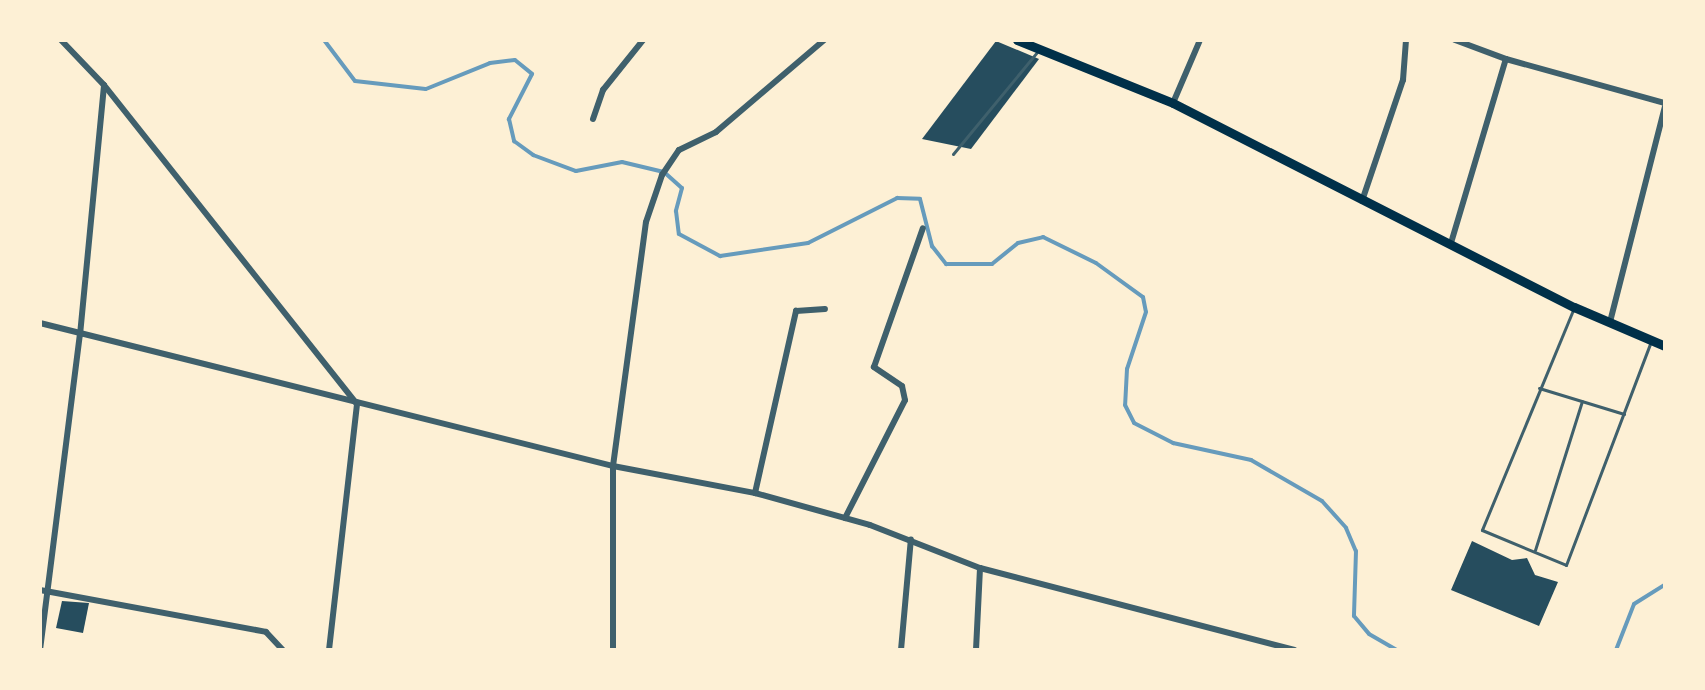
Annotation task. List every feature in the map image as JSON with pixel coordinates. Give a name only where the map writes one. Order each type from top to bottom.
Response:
[{"type":"main road","points":[[1017,40],[1173,103],[1574,307],[1665,346]]},
{"type":"street","points":[[61,40],[104,85],[357,403],[329,650]]},
{"type":"street","points":[[593,119],[603,90],[643,40]]},
{"type":"street","points":[[613,650],[613,466],[646,222],[664,172],[679,150],[716,132],[824,40]]},
{"type":"street","points":[[1173,103],[1200,40]]},
{"type":"street","points":[[1362,201],[1403,80],[1406,40]]},
{"type":"street","points":[[1455,40],[1506,59],[1665,105],[1610,322]]},
{"type":"street","points":[[1451,243],[1506,59]]},
{"type":"street","points":[[40,650],[43,590],[80,335],[104,85]]},
{"type":"street","points":[[845,518],[905,400],[902,386],[874,367],[923,228]]},
{"type":"street","points":[[755,493],[796,311],[825,309]]},
{"type":"street","points":[[40,323],[613,466],[755,493],[911,539],[980,568],[1294,650]]},
{"type":"street","points":[[901,650],[911,539]]},
{"type":"street","points":[[976,650],[980,568]]},
{"type":"street","points":[[43,590],[266,632],[283,650]]},
{"type":"lane","points":[[953,154],[1040,49]]},
{"type":"lane","points":[[1574,307],[1482,530],[1566,565],[1652,340]]},
{"type":"lane","points":[[1538,388],[1624,414]]},
{"type":"lane","points":[[1534,552],[1582,401]]},
{"type":"building","points":[[996,41],[1039,59],[971,149],[922,139]]},
{"type":"building","points":[[1472,541],[1512,560],[1527,558],[1535,575],[1558,582],[1539,626],[1451,590]]},
{"type":"building","points":[[62,601],[89,603],[83,633],[56,628]]},
{"type":"waterway","points":[[324,40],[355,81],[426,89],[490,63],[515,60],[532,74],[509,119],[514,141],[533,155],[576,171],[622,162],[664,172],[682,188],[676,211],[679,234],[720,256],[808,243],[897,198],[920,199],[932,246],[946,264],[992,264],[1018,243],[1043,237],[1096,263],[1143,297],[1146,312],[1127,369],[1125,405],[1134,423],[1173,443],[1251,460],[1322,501],[1346,528],[1356,551],[1354,616],[1369,634],[1397,650]]},
{"type":"waterway","points":[[1616,650],[1634,604],[1665,585]]},
{"type":"waterway","points":[[1464,650],[1516,650]]}]
